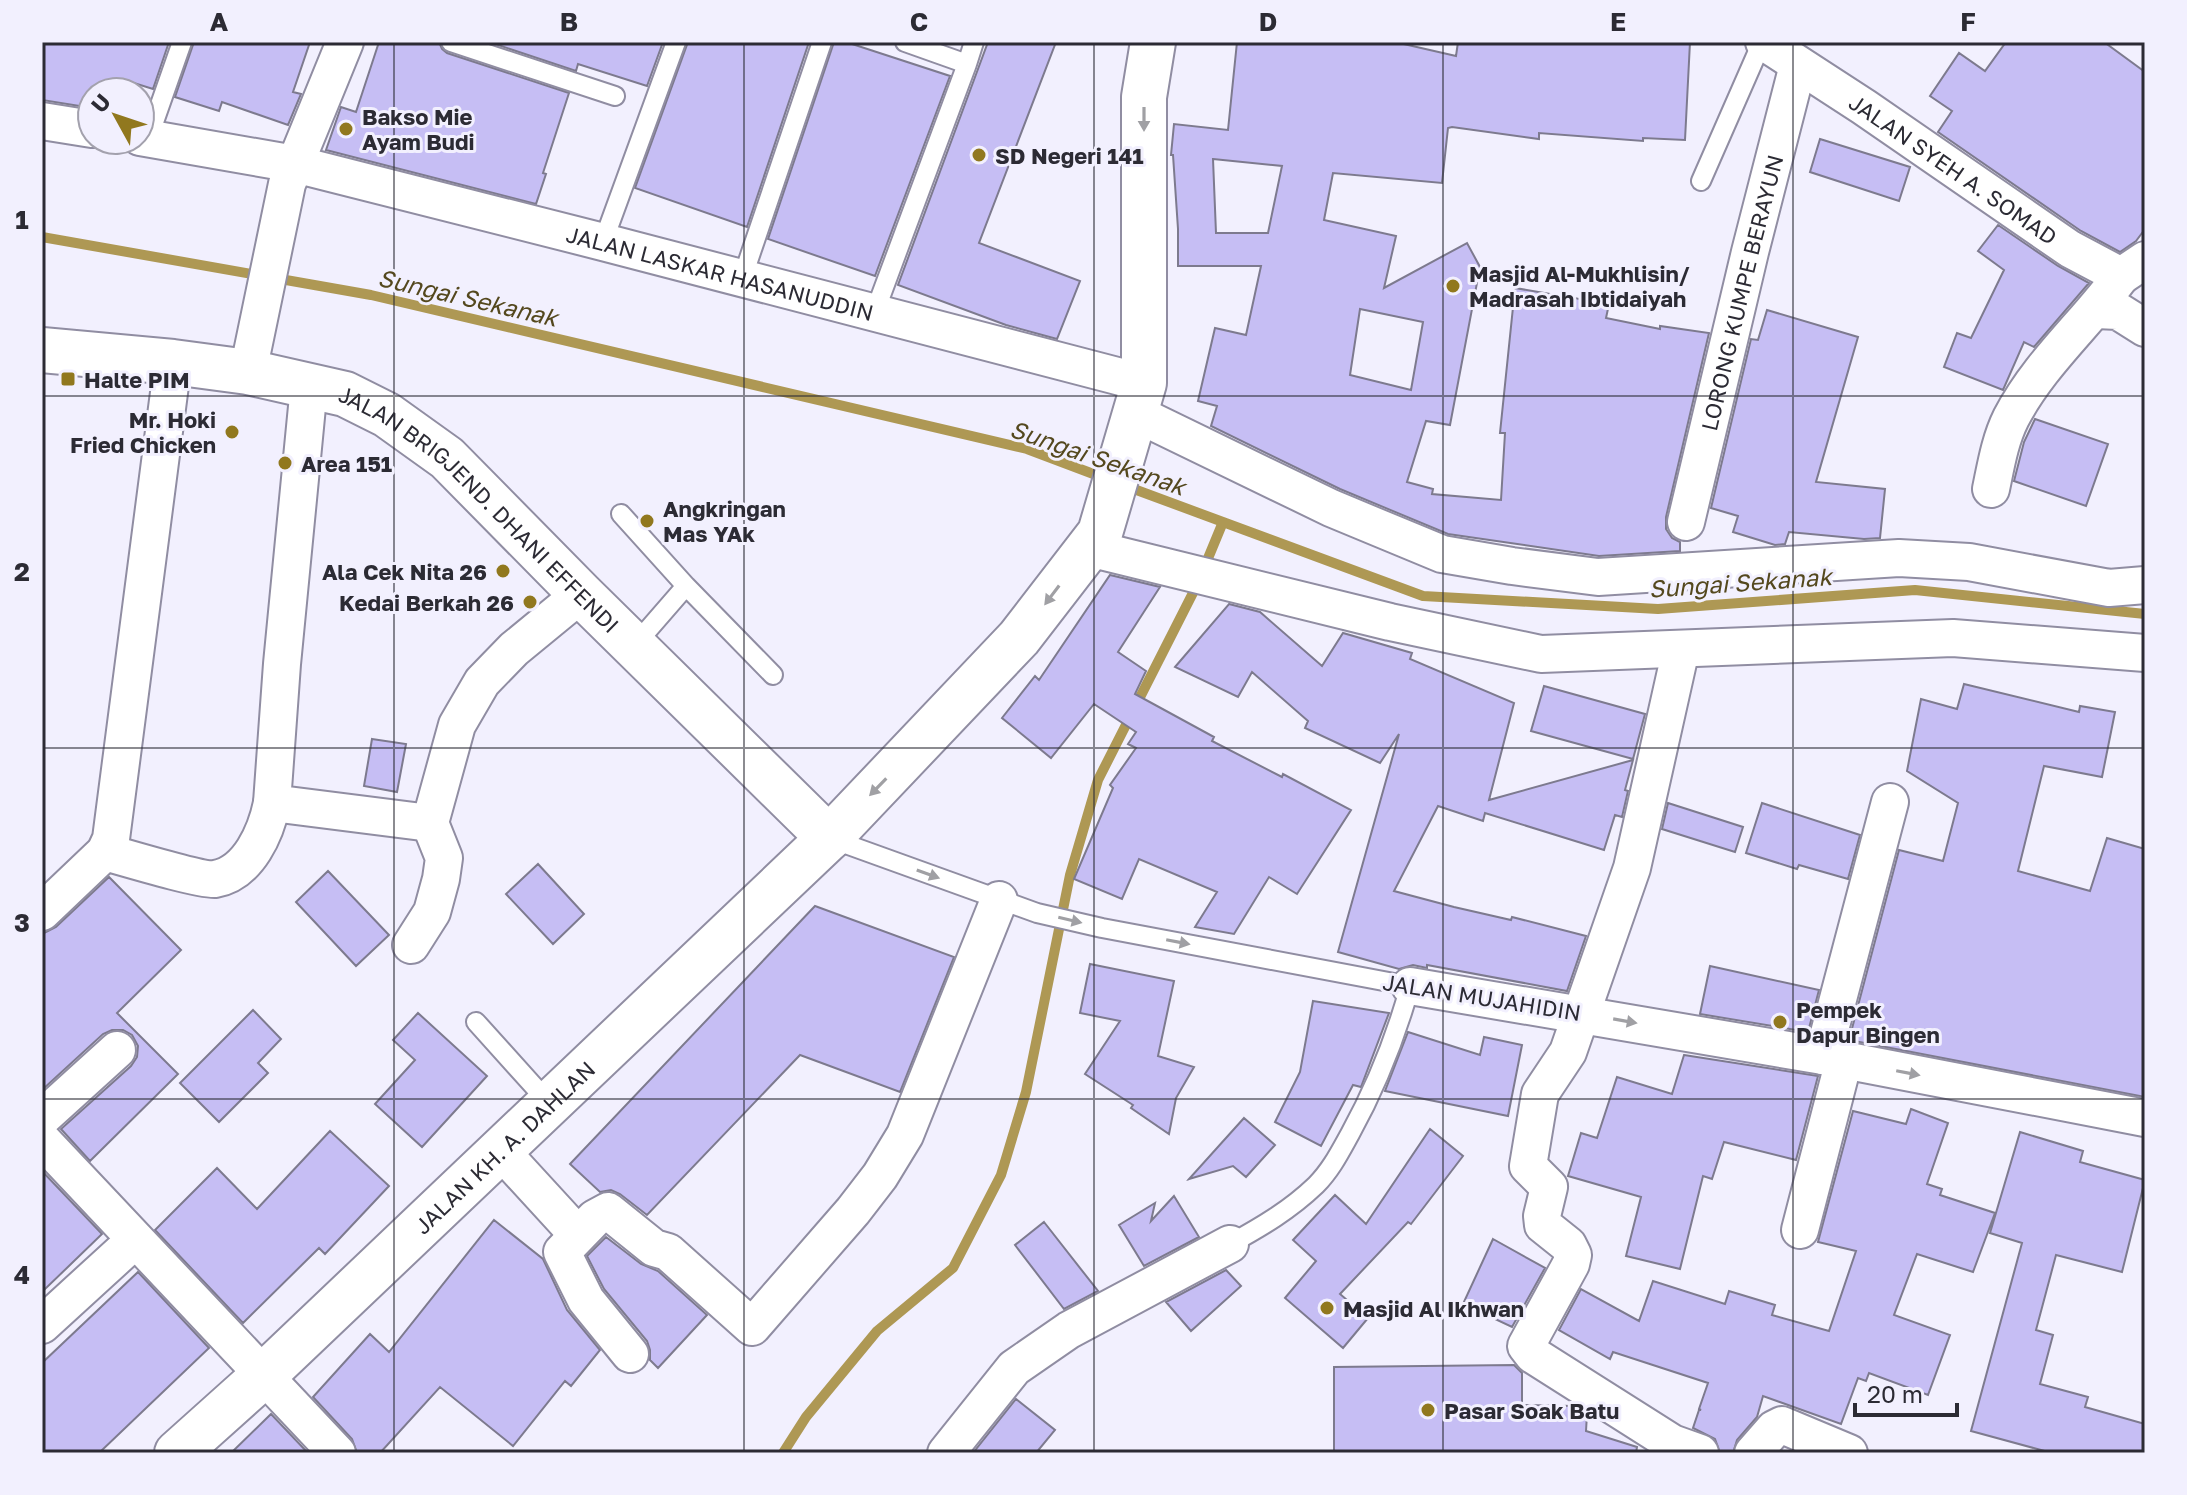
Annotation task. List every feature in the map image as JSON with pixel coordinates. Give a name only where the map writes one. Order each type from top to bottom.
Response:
[{"type":"street","points":[[253,353],[291,174],[345,42]]},
{"type":"street","points":[[1153,42],[1144,97],[1137,407],[1094,540],[1390,622],[1541,654],[1953,638],[2145,653]]},
{"type":"street","name":"JALAN SYEH A. SOMAD","points":[[1763,42],[1877,115],[2070,249],[2133,268]]},
{"type":"street","name":"LORONG KUMPE BERAYUN","points":[[1686,522],[1798,65]]},
{"type":"street","points":[[42,121],[76,126]]},
{"type":"street","name":"JALAN LASKAR HASANUDDIN","points":[[156,141],[291,174],[603,242],[874,314],[1137,407],[1331,508],[1442,554],[1598,577],[1899,558],[1969,562],[2109,588],[2145,585]]},
{"type":"street","points":[[1991,489],[1998,452],[2011,418],[2035,381],[2073,333],[2133,268]]},
{"type":"street","points":[[2096,310],[2118,311],[2145,328]]},
{"type":"street","name":"JALAN BRIGJEND. DHANI EFFENDI","points":[[42,350],[173,362],[253,353],[309,386],[345,394],[387,415],[447,458],[633,647],[829,838]]},
{"type":"street","points":[[42,912],[105,852],[114,821],[173,362]]},
{"type":"street","points":[[105,852],[213,880],[235,870],[252,853],[266,830],[272,803],[309,386]]},
{"type":"street","name":"JALAN KH. A. DAHLAN","points":[[177,1453],[264,1375],[829,838],[1019,638],[1094,540]]},
{"type":"street","points":[[411,945],[432,912],[441,879],[444,858],[430,823],[457,725],[482,682],[514,649],[581,594]]},
{"type":"street","points":[[1681,649],[1632,868],[1568,1052],[1540,1094],[1528,1166],[1548,1184],[1550,1190],[1542,1216],[1543,1225],[1568,1245],[1572,1259],[1527,1349],[1672,1443],[1700,1453]]},
{"type":"street","points":[[1800,1230],[1890,802]]},
{"type":"street","points":[[272,803],[430,823]]},
{"type":"street","points":[[630,1354],[586,1300],[562,1252],[595,1218],[608,1211],[654,1248],[668,1252],[752,1327],[853,1211],[880,1176],[905,1135],[999,900]]},
{"type":"street","name":"JALAN MUJAHIDIN","points":[[1410,986],[1834,1058],[2145,1118]]},
{"type":"street","points":[[42,1118],[117,1050]]},
{"type":"street","points":[[42,1140],[337,1453]]},
{"type":"street","points":[[500,1150],[578,1235]]},
{"type":"street","points":[[42,1325],[135,1240]]},
{"type":"street","points":[[946,1453],[1014,1368],[1069,1330],[1230,1244]]},
{"type":"street","points":[[1753,1453],[1774,1429],[1782,1425],[1849,1453]]},
{"type":"lane","points":[[156,108],[182,42]]},
{"type":"lane","points":[[451,42],[500,50],[615,96]]},
{"type":"lane","points":[[603,242],[676,42]]},
{"type":"lane","points":[[742,279],[822,42]]},
{"type":"lane","points":[[905,42],[967,64]]},
{"type":"lane","points":[[874,314],[974,42]]},
{"type":"lane","points":[[1701,181],[1763,42]]},
{"type":"lane","points":[[621,514],[773,675]]},
{"type":"lane","points":[[633,647],[686,586]]},
{"type":"lane","name":"JALAN MUJAHIDIN","points":[[829,838],[1037,913],[1410,986]]},
{"type":"lane","points":[[1230,1244],[1277,1218],[1333,1165],[1395,1040],[1410,986]]},
{"type":"lane","points":[[476,1022],[549,1103]]},
{"type":"building","points":[[42,42],[169,42],[156,80],[156,76],[76,76],[76,105],[42,100]]},
{"type":"building","points":[[194,42],[310,42],[293,92],[301,94],[288,125],[222,102],[219,111],[175,97]]},
{"type":"building","points":[[379,42],[439,42],[447,53],[569,93],[536,204],[326,150],[341,107],[356,112]]},
{"type":"building","points":[[489,42],[663,42],[647,86],[578,64],[576,71]]},
{"type":"building","points":[[688,42],[809,42],[747,227],[635,188]]},
{"type":"building","points":[[834,42],[846,42],[950,76],[875,276],[768,239]]},
{"type":"building","name":"SD Negeri 141","points":[[988,42],[1056,42],[979,243],[1080,281],[1057,339],[1006,325],[898,285]]},
{"type":"building","points":[[1237,42],[1395,42],[1456,56],[1458,42],[1690,42],[1685,140],[1643,138],[1643,141],[1539,133],[1539,139],[1452,127],[1448,128],[1442,183],[1333,173],[1324,220],[1396,236],[1384,288],[1467,243],[1480,267],[1450,425],[1426,421],[1407,482],[1433,489],[1432,494],[1501,500],[1505,433],[1500,433],[1515,288],[1609,304],[1606,318],[1660,329],[1660,326],[1709,333],[1666,517],[1666,529],[1672,538],[1680,542],[1680,551],[1599,556],[1448,534],[1340,489],[1211,426],[1217,406],[1198,401],[1215,328],[1246,335],[1261,266],[1178,266],[1171,155],[1174,124],[1228,130]],"holes":[[[1213,159],[1282,166],[1268,233],[1216,233]],[[1360,309],[1423,322],[1411,390],[1350,375]]]},
{"type":"building","points":[[2006,42],[2104,42],[2145,72],[2145,229],[2136,241],[2120,252],[2081,231],[1938,132],[1952,111],[1930,96],[1959,53],[1985,71]]},
{"type":"building","points":[[1820,139],[1910,167],[1899,201],[1810,172]]},
{"type":"building","points":[[1998,225],[2089,283],[2034,347],[2024,342],[2003,390],[1944,367],[1957,333],[1971,338],[2004,270],[1978,251]]},
{"type":"building","points":[[1767,310],[1858,337],[1816,482],[1885,489],[1880,538],[1789,532],[1785,544],[1775,545],[1733,532],[1738,516],[1711,508],[1751,339],[1758,340]]},
{"type":"building","points":[[2035,419],[2108,444],[2086,506],[2014,481],[2024,442]]},
{"type":"building","points":[[1110,575],[1160,587],[1118,652],[1146,671],[1135,694],[1214,737],[1212,741],[1351,810],[1297,894],[1269,877],[1234,934],[1195,927],[1217,892],[1139,859],[1122,899],[1074,879],[1113,788],[1110,785],[1136,748],[1128,744],[1136,732],[1094,704],[1051,758],[1002,718],[1035,676],[1039,680]]},
{"type":"building","points":[[1229,604],[1260,612],[1322,666],[1343,633],[1412,653],[1410,659],[1514,703],[1489,800],[1633,760],[1622,817],[1615,815],[1604,850],[1485,813],[1483,821],[1438,806],[1394,891],[1586,936],[1567,991],[1427,965],[1427,968],[1413,965],[1399,969],[1338,952],[1399,734],[1380,763],[1305,728],[1308,721],[1252,672],[1238,697],[1175,667]]},
{"type":"building","points":[[1964,684],[2079,712],[2080,706],[2115,712],[2102,777],[2044,766],[2018,871],[2090,891],[2107,838],[2145,849],[2145,1097],[1849,1040],[1899,850],[1943,861],[1958,803],[1907,771],[1921,699],[1957,709]]},
{"type":"building","points":[[1544,686],[1645,714],[1633,759],[1531,731]]},
{"type":"building","points":[[372,739],[406,744],[397,792],[364,786]]},
{"type":"building","points":[[1668,803],[1743,827],[1735,852],[1662,829]]},
{"type":"building","points":[[1762,803],[1860,835],[1848,879],[1799,865],[1797,869],[1746,853]]},
{"type":"building","points":[[538,864],[584,914],[553,944],[506,894]]},
{"type":"building","points":[[328,871],[389,935],[356,966],[296,902]]},
{"type":"building","points":[[109,877],[181,950],[117,1013],[178,1074],[90,1161],[61,1129],[131,1066],[137,1057],[138,1046],[132,1035],[123,1030],[103,1034],[42,1090],[42,934],[56,927]]},
{"type":"building","points":[[815,906],[954,957],[900,1092],[800,1055],[647,1215],[620,1194],[611,1190],[600,1192],[570,1164]]},
{"type":"building","points":[[1090,964],[1174,981],[1158,1056],[1194,1067],[1176,1098],[1169,1134],[1131,1108],[1133,1105],[1085,1074],[1120,1021],[1080,1013]]},
{"type":"building","points":[[1710,966],[1819,990],[1808,1032],[1700,1014]]},
{"type":"building","points":[[1313,1001],[1389,1013],[1361,1087],[1353,1085],[1321,1146],[1275,1122],[1300,1072]]},
{"type":"building","points":[[253,1010],[281,1039],[258,1063],[268,1073],[219,1122],[180,1083]]},
{"type":"building","points":[[418,1013],[487,1076],[422,1147],[375,1104],[415,1060],[393,1040]]},
{"type":"building","points":[[1408,1032],[1480,1055],[1484,1037],[1522,1045],[1508,1116],[1385,1091]]},
{"type":"building","points":[[1684,1055],[1818,1076],[1796,1160],[1724,1142],[1712,1179],[1703,1176],[1680,1269],[1626,1256],[1641,1197],[1568,1176],[1581,1133],[1597,1138],[1617,1077],[1672,1094]]},
{"type":"building","points":[[1911,1109],[1948,1123],[1927,1184],[1942,1189],[1940,1195],[1995,1213],[1973,1272],[1917,1254],[1894,1315],[1950,1335],[1928,1395],[1869,1373],[1866,1381],[1858,1378],[1841,1424],[1763,1396],[1757,1417],[1737,1440],[1733,1453],[1720,1453],[1715,1439],[1693,1428],[1708,1383],[1613,1352],[1610,1359],[1559,1330],[1581,1289],[1639,1321],[1653,1281],[1725,1304],[1729,1291],[1775,1305],[1772,1315],[1829,1331],[1856,1251],[1818,1242],[1853,1111],[1906,1124]]},
{"type":"building","points":[[1244,1118],[1275,1145],[1246,1177],[1233,1166],[1189,1179]]},
{"type":"building","points":[[1430,1129],[1463,1156],[1411,1224],[1408,1222],[1340,1294],[1368,1318],[1343,1348],[1285,1298],[1316,1261],[1293,1240],[1335,1195],[1366,1224]]},
{"type":"building","points":[[330,1131],[389,1186],[325,1254],[319,1248],[243,1323],[155,1230],[217,1168],[257,1209]]},
{"type":"building","points":[[2020,1132],[2083,1151],[2080,1162],[2145,1180],[2122,1272],[2056,1255],[2036,1330],[2053,1335],[2040,1384],[2088,1397],[2085,1407],[2145,1424],[2145,1453],[2052,1453],[1971,1431],[2022,1243],[1990,1233]]},
{"type":"building","points":[[42,1171],[102,1234],[42,1292]]},
{"type":"building","points":[[1174,1196],[1199,1237],[1144,1266],[1119,1225],[1155,1203],[1151,1221]]},
{"type":"building","points":[[494,1220],[543,1259],[567,1310],[600,1350],[571,1386],[565,1381],[513,1446],[440,1387],[380,1453],[357,1453],[352,1439],[313,1397],[370,1334],[389,1352]]},
{"type":"building","points":[[1044,1222],[1098,1291],[1064,1309],[1015,1245]]},
{"type":"building","points":[[606,1237],[641,1264],[658,1271],[707,1315],[658,1368],[650,1360],[647,1341],[604,1289],[587,1256]]},
{"type":"building","points":[[1493,1239],[1545,1268],[1512,1327],[1463,1304]]},
{"type":"building","points":[[1226,1270],[1241,1286],[1191,1331],[1166,1302]]},
{"type":"building","points":[[138,1272],[209,1348],[99,1453],[42,1453],[42,1363]]},
{"type":"building","name":"Pasar Soak Batu","points":[[1514,1365],[1522,1373],[1522,1405],[1575,1406],[1587,1414],[1586,1431],[1637,1447],[1636,1453],[1334,1453],[1334,1367]]},
{"type":"building","points":[[1016,1399],[1055,1430],[1036,1453],[973,1453]]},
{"type":"building","points":[[271,1414],[308,1453],[231,1453]]},
{"type":"waterway","name":"Sungai Sekanak","points":[[42,237],[371,295],[1027,449],[1104,478]]},
{"type":"waterway","name":"Sungai Sekanak","points":[[1123,485],[1423,596],[1658,609],[1915,590],[2145,614]]},
{"type":"waterway","points":[[1204,568],[1223,522]]},
{"type":"waterway","points":[[783,1453],[806,1417],[877,1331],[953,1268],[1001,1175],[1026,1092],[1070,875],[1098,780],[1198,583]]},
{"type":"place","name":"Bakso Mie Ayam Budi","points":[[346,129]]},
{"type":"place","name":"SD Negeri 141","points":[[979,155]]},
{"type":"place","name":"Masjid Al-Mukhlisin/ Madrasah Ibtidaiyah","points":[[1453,286]]},
{"type":"place","name":"Halte PIM","points":[[68,379]]},
{"type":"place","name":"Mr. Hoki Fried Chicken","points":[[232,432]]},
{"type":"place","name":"Area 151","points":[[285,463]]},
{"type":"place","name":"Angkringan Mas YAk","points":[[647,521]]},
{"type":"place","name":"Ala Cek Nita 26","points":[[503,571]]},
{"type":"place","name":"Kedai Berkah 26","points":[[530,602]]},
{"type":"place","name":"Pempek Dapur Bingen","points":[[1780,1022]]},
{"type":"place","name":"Masjid Al Ikhwan","points":[[1327,1308]]},
{"type":"place","name":"Pasar Soak Batu","points":[[1428,1410]]}]
